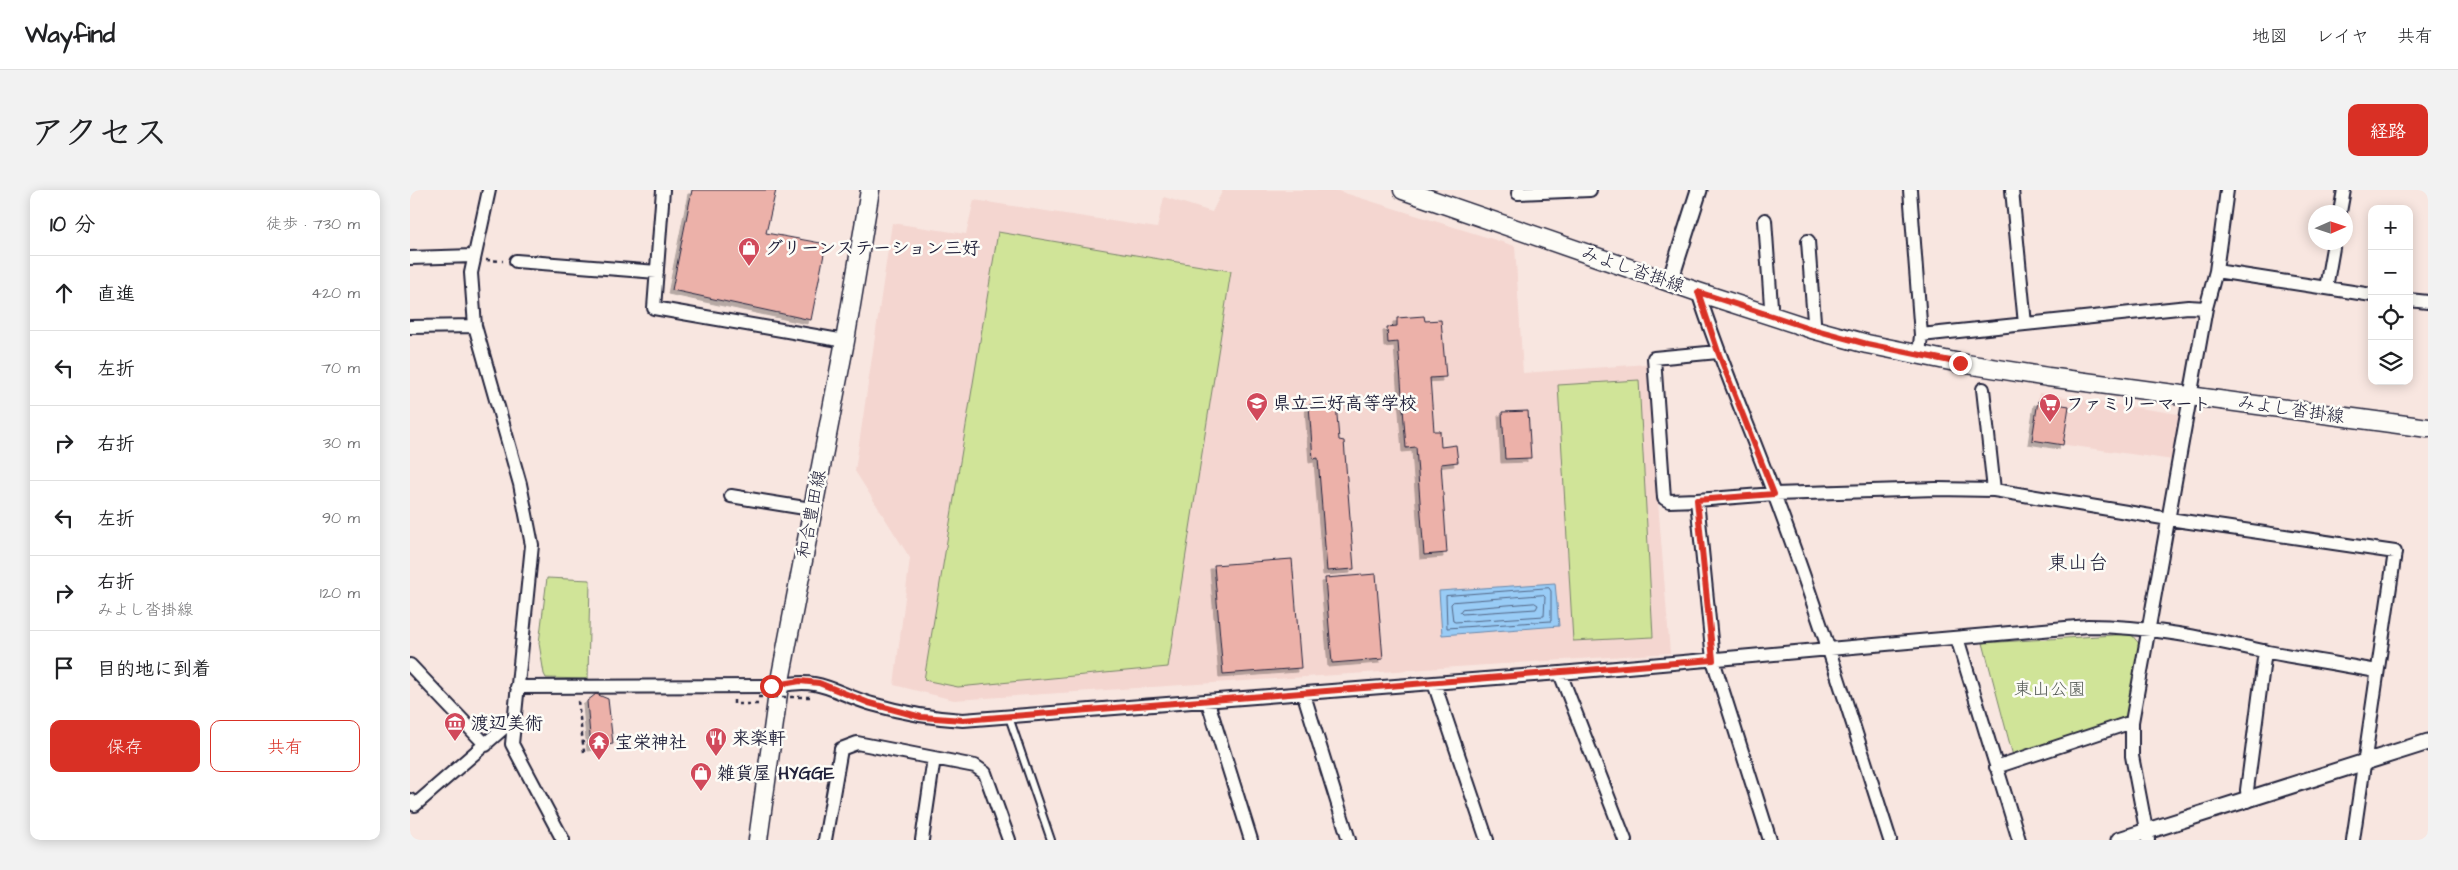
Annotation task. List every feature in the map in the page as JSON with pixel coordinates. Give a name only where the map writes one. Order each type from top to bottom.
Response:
[{"type":"main road","name":"和合豊田線","points":[[758,840],[779,686],[811,509],[845,341],[870,190]]},
{"type":"main road","name":"みよし沓掛線","points":[[1403,190],[1698,292],[1812,329],[1919,355],[2048,377],[2428,428]]},
{"type":"street","points":[[488,190],[471,273],[475,326],[520,484],[532,545],[512,744],[563,840]]},
{"type":"street","points":[[663,190],[654,308],[845,341]]},
{"type":"street","points":[[1518,193],[1590,190]]},
{"type":"street","points":[[1910,190],[1921,335],[1919,355]]},
{"type":"street","points":[[2012,190],[2025,324]]},
{"type":"street","points":[[2147,836],[2132,756],[2132,722],[2206,308],[2216,271],[2227,190]]},
{"type":"street","points":[[2341,205],[2344,190]]},
{"type":"street","points":[[1670,281],[1697,191]]},
{"type":"street","points":[[1765,220],[1771,306],[1767,314]]},
{"type":"street","points":[[1808,241],[1814,321],[1812,329]]},
{"type":"street","points":[[2326,288],[2333,250]]},
{"type":"street","points":[[410,258],[473,256]]},
{"type":"street","points":[[516,261],[657,272]]},
{"type":"street","points":[[2216,271],[2368,293]]},
{"type":"street","points":[[1698,292],[1718,352],[1774,494],[1829,650],[1890,840]]},
{"type":"street","points":[[2413,300],[2428,302]]},
{"type":"street","points":[[1921,335],[2188,307],[2206,308]]},
{"type":"street","points":[[410,327],[475,326]]},
{"type":"street","points":[[1718,352],[1654,358],[1664,498],[1669,501],[1774,494],[1936,489],[1994,490],[2168,519],[2395,552],[2376,671],[2353,840]]},
{"type":"street","points":[[1983,389],[1994,490]]},
{"type":"street","points":[[731,496],[811,509]]},
{"type":"street","points":[[1697,500],[1713,660],[1770,840]]},
{"type":"street","points":[[517,687],[779,686],[800,681],[819,683],[869,703],[921,717],[963,720],[1560,674],[2088,626],[2150,628],[2376,671]]},
{"type":"street","points":[[1957,638],[2019,840]]},
{"type":"street","points":[[2248,800],[2247,790],[2265,651]]},
{"type":"street","points":[[410,665],[486,745]]},
{"type":"street","points":[[1560,674],[1625,840]]},
{"type":"street","points":[[1434,683],[1487,840]]},
{"type":"street","points":[[1304,695],[1349,840]]},
{"type":"street","points":[[1208,702],[1250,840]]},
{"type":"street","points":[[412,805],[486,745],[514,719]]},
{"type":"street","points":[[1996,767],[2132,722]]},
{"type":"street","points":[[2119,840],[2147,836],[2248,800],[2428,742]]},
{"type":"street","points":[[825,840],[841,749],[857,743],[976,766],[985,772],[1009,840]]},
{"type":"street","points":[[922,840],[934,758]]},
{"type":"lane","points":[[1009,717],[1051,840]]},
{"type":"path","points":[[473,256],[480,260],[516,261]]},
{"type":"path","points":[[577,694],[584,752]]},
{"type":"path","points":[[758,697],[810,697]]},
{"type":"shaded area","name":"県立三好高等学校","points":[[1223,190],[1335,190],[1515,246],[1523,373],[1647,364],[1670,653],[954,700],[894,685],[910,558],[855,471],[892,223],[966,234],[974,200],[1157,228],[1164,197],[1212,212]]},
{"type":"shaded area","points":[[2039,393],[2179,414],[2173,460],[2031,440]]},
{"type":"green space","points":[[998,232],[1231,271],[1168,667],[958,687],[924,680]]},
{"type":"green space","points":[[1639,380],[1653,637],[1573,641],[1558,385]]},
{"type":"green space","points":[[547,578],[590,580],[588,679],[546,678],[544,674],[539,643]]},
{"type":"green space","name":"東山公園","points":[[2131,634],[2141,646],[2127,716],[2013,756],[1983,643]]},
{"type":"water","points":[[1555,583],[1559,626],[1442,635],[1439,591]]},
{"type":"building","name":"グリーンステーション三好","points":[[692,190],[776,190],[766,233],[826,244],[811,320],[672,290]]},
{"type":"building","points":[[1424,316],[1425,321],[1441,320],[1446,377],[1430,378],[1434,431],[1440,431],[1441,447],[1456,445],[1458,462],[1441,464],[1447,553],[1424,555],[1416,447],[1406,448],[1398,342],[1388,343],[1387,327],[1397,326],[1397,318]]},
{"type":"building","name":"ファミリーマート","points":[[2038,401],[2069,406],[2063,445],[2032,440]]},
{"type":"building","points":[[1336,403],[1339,440],[1344,441],[1354,569],[1327,571],[1318,458],[1313,459],[1309,405]]},
{"type":"building","points":[[1528,411],[1531,458],[1505,459],[1502,412]]},
{"type":"building","points":[[1292,559],[1301,668],[1223,674],[1214,565]]},
{"type":"building","points":[[1376,574],[1383,659],[1332,663],[1325,578]]},
{"type":"building","points":[[596,694],[608,699],[613,744],[591,747],[587,701]]},
{"type":"place","name":"グリーンステーション三好","points":[[749,267]]},
{"type":"place","name":"県立三好高等学校","points":[[1257,422]]},
{"type":"place","name":"ファミリーマート","points":[[2050,423]]},
{"type":"place","name":"渡辺美術","points":[[455,742]]},
{"type":"place","name":"来楽軒","points":[[716,757]]},
{"type":"place","name":"宝栄神社","points":[[599,761]]},
{"type":"place","name":"雑貨屋 HYGGE","points":[[701,792]]},
{"type":"district","name":"東山台","points":[[2078,562]]},
{"type":"route","points":[[771,686],[800,681],[819,683],[869,703],[921,717],[963,720],[1304,695],[1713,660],[1697,500],[1774,494],[1718,352],[1698,292],[1812,329],[1867,344],[1960,363]]}]
